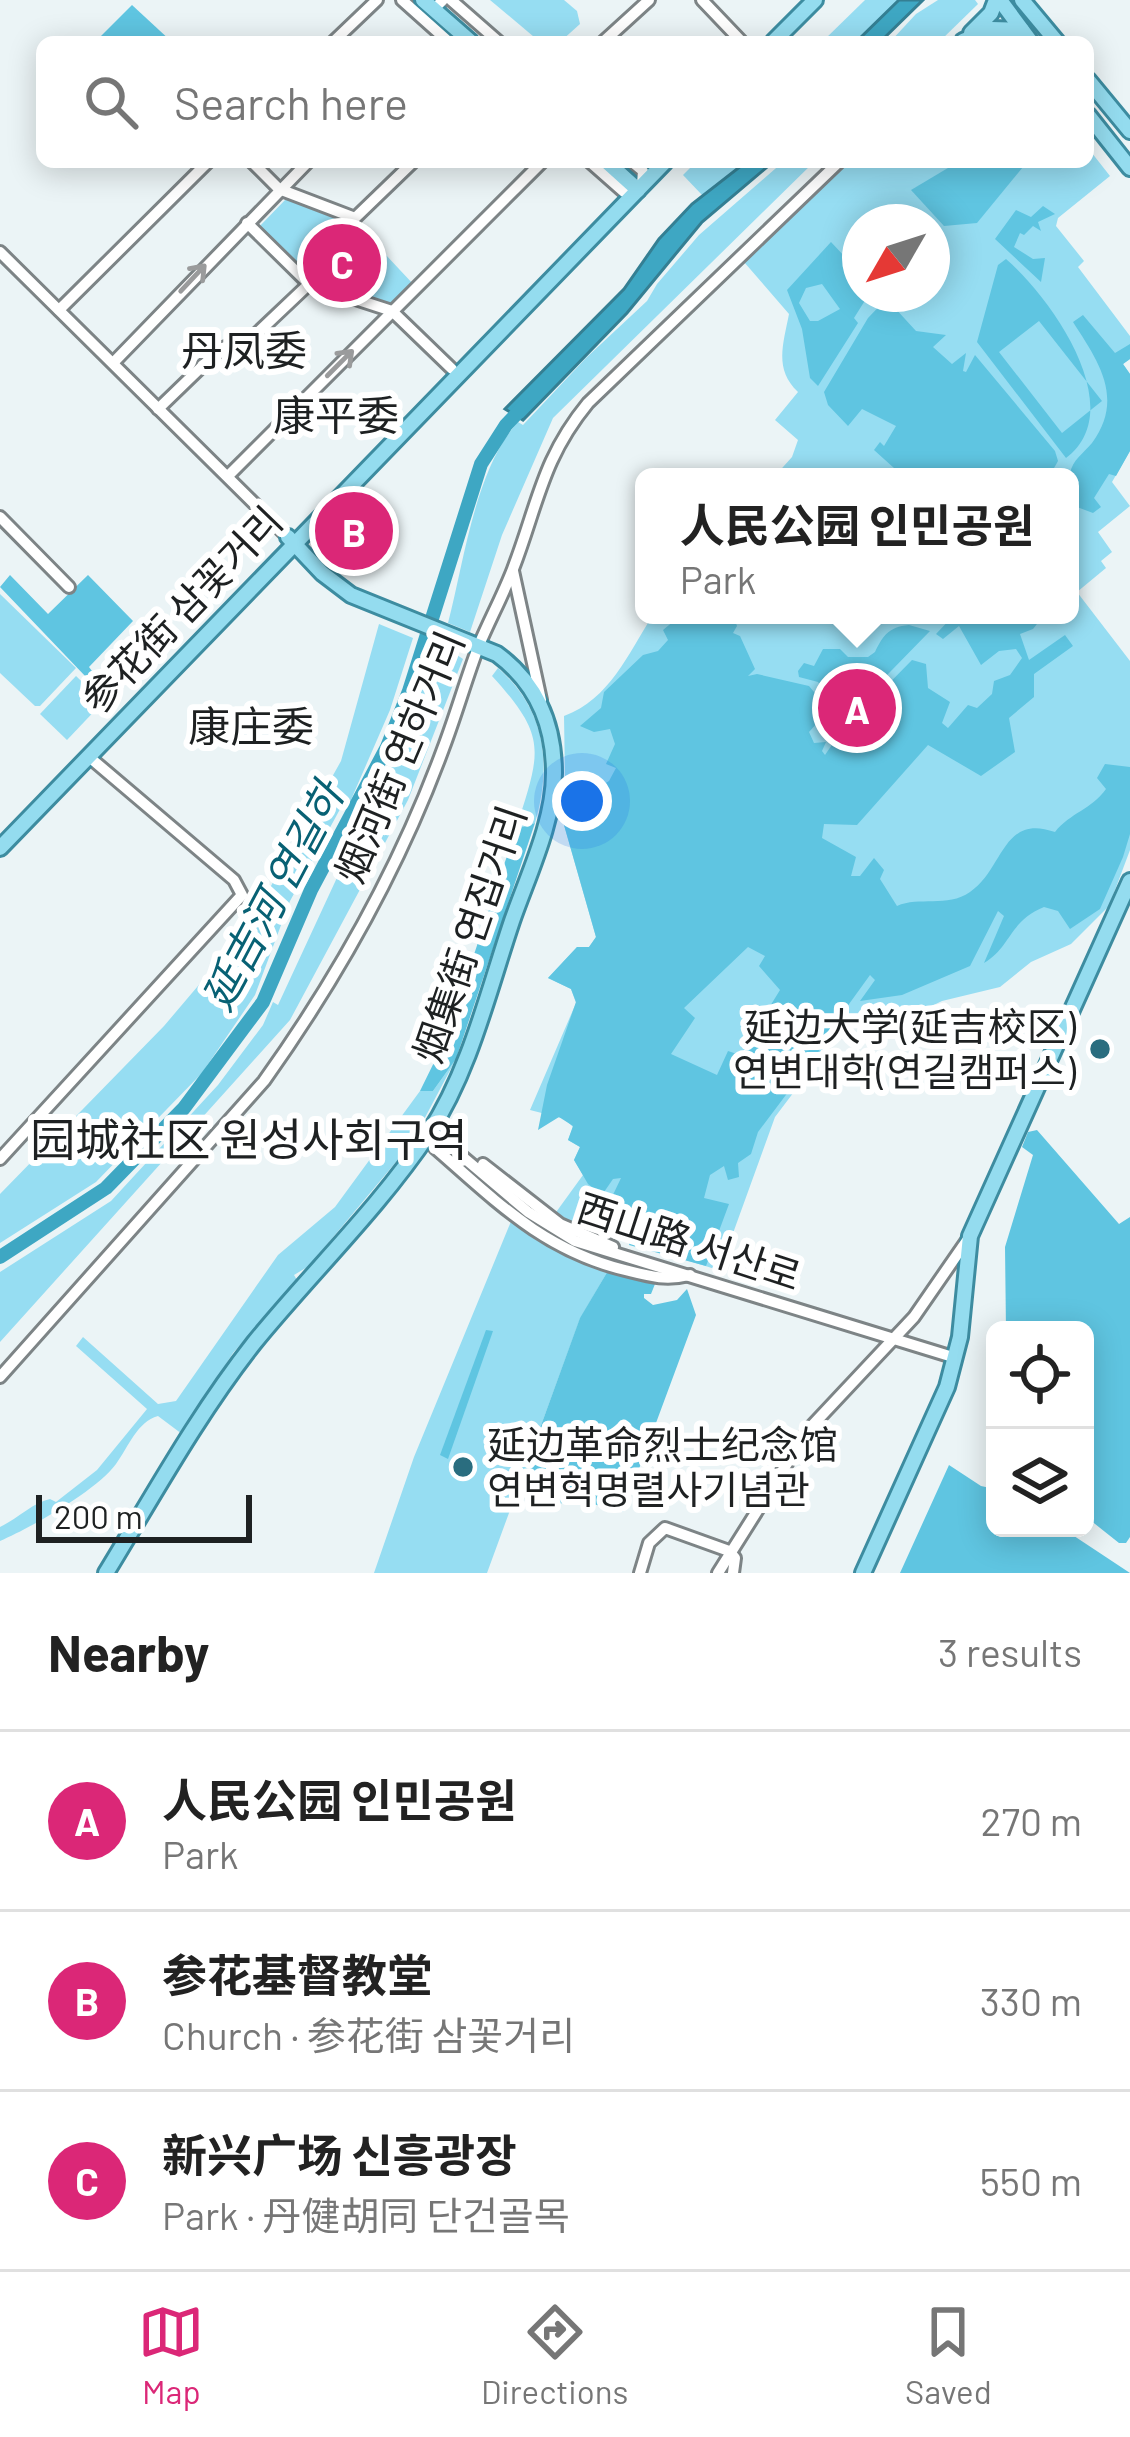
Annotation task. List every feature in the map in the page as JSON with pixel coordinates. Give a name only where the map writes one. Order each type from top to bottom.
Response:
[{"type":"main road","points":[[423,0],[464,36]]},
{"type":"main road","points":[[779,36],[815,0]]},
{"type":"main road","points":[[792,36],[828,0]]},
{"type":"main road","points":[[969,36],[998,0],[1026,36]]},
{"type":"main road","points":[[1022,0],[1052,36]]},
{"type":"main road","points":[[442,1],[476,36]]},
{"type":"main road","points":[[975,36],[992,28],[1026,36]]},
{"type":"main road","points":[[1094,87],[1130,131]]},
{"type":"main road","points":[[1094,123],[1130,168]]},
{"type":"main road","name":"参花街 삼꽃거리","points":[[0,848],[637,178]]},
{"type":"main road","name":"参花街 삼꽃거리","points":[[0,837],[637,178]]},
{"type":"main road","points":[[290,540],[329,579],[382,610],[497,654],[516,670],[543,710]]},
{"type":"main road","name":"烟集街 연집거리","points":[[106,1573],[190,1436],[251,1348],[390,1186],[431,1130],[470,1046],[550,806],[554,771],[543,710]]},
{"type":"main road","points":[[863,1573],[940,1408],[956,1358],[969,1277],[970,1236],[1130,881]]},
{"type":"street","points":[[339,36],[377,0]]},
{"type":"street","points":[[402,0],[438,36]]},
{"type":"street","points":[[610,36],[649,0]]},
{"type":"street","points":[[702,0],[736,36]]},
{"type":"street","points":[[442,1],[491,36]]},
{"type":"street","points":[[59,310],[202,168]]},
{"type":"street","points":[[259,168],[279,189],[355,218],[407,168]]},
{"type":"street","points":[[113,363],[302,168]]},
{"type":"street","points":[[228,476],[536,168]]},
{"type":"street","points":[[608,168],[637,178]]},
{"type":"street","name":"烟河街 연하거리","points":[[0,1377],[249,1098],[301,1029],[414,817],[513,568],[543,473],[574,419],[833,168]]},
{"type":"street","points":[[247,223],[309,284],[392,311],[452,369]]},
{"type":"street","points":[[0,252],[290,540]]},
{"type":"street","points":[[158,409],[220,350],[253,337],[309,284]]},
{"type":"street","points":[[0,517],[69,586]]},
{"type":"street","name":"烟集街 연집거리","points":[[513,568],[543,710]]},
{"type":"street","points":[[0,1159],[242,895],[234,880],[88,757]]},
{"type":"street","name":"西山路 서산로","points":[[431,1130],[558,1232],[593,1248],[956,1358]]},
{"type":"street","points":[[718,1573],[808,1430],[926,1303],[970,1236]]},
{"type":"street","points":[[640,1573],[649,1543],[665,1528],[729,1551],[735,1558],[733,1573]]},
{"type":"shaded area","points":[[490,0],[564,0],[577,11],[580,24],[567,36],[533,36]]},
{"type":"shaded area","points":[[865,0],[898,0],[862,36],[828,36]]},
{"type":"shaded area","points":[[899,0],[923,0],[886,36],[862,36]]},
{"type":"shaded area","points":[[938,0],[975,0],[978,4],[945,36],[896,36]]},
{"type":"shaded area","points":[[132,5],[166,36],[101,36]]},
{"type":"shaded area","points":[[1094,156],[1110,176],[1058,218],[1056,226],[1084,261],[1078,267],[1130,336],[1130,359],[1123,364],[1130,374],[1130,451],[1112,482],[1130,506],[1098,532],[1112,552],[1101,561],[1106,568],[1079,590],[1079,468],[782,468],[798,440],[775,420],[798,392],[783,365],[789,314],[744,262],[844,168],[1094,168]]},
{"type":"shaded area","points":[[690,168],[738,168],[703,196],[683,175]]},
{"type":"shaded area","points":[[738,168],[766,168],[702,222],[627,313],[523,420],[505,409],[624,289],[659,239],[692,204]]},
{"type":"shaded area","points":[[776,168],[808,168],[553,418],[502,535],[470,632],[448,623],[481,490],[503,442],[518,422],[523,425],[647,301],[699,235]]},
{"type":"shaded area","points":[[948,168],[1022,168],[977,223],[950,225],[950,204],[924,204],[911,190]]},
{"type":"shaded area","points":[[286,199],[357,225],[348,237],[360,248],[370,238],[414,285],[390,306],[306,278],[257,229]]},
{"type":"shaded area","points":[[1043,206],[1055,214],[1038,222],[1041,231],[1033,226],[1024,235],[1020,233],[1014,247],[1033,259],[1045,258],[1041,282],[995,239],[1016,210],[1031,217]]},
{"type":"shaded area","points":[[831,242],[842,254],[842,312],[858,312],[854,318],[858,323],[818,386],[810,378],[802,329],[787,290]],"holes":[[[822,284],[840,309],[810,321],[799,303],[806,288]]]},
{"type":"shaded area","points":[[1006,259],[1025,277],[1063,327],[1078,356],[1086,381],[1039,321],[999,352],[1062,433],[1090,411],[1084,437],[1066,458],[977,342],[998,265]]},
{"type":"shaded area","points":[[874,312],[899,312],[916,331],[946,335],[933,347],[952,364],[966,353],[963,371],[975,355],[1055,451],[1058,461],[1054,468],[894,468],[874,450],[880,442],[884,446],[896,426],[862,409],[848,426],[828,405],[824,392],[868,318]]},
{"type":"shaded area","points":[[1083,315],[1115,353],[1130,344],[1130,359],[1123,364],[1130,374],[1130,451],[1116,476],[1109,474],[1094,498],[1101,507],[1093,513],[1079,508],[1079,468],[1071,468],[1102,426],[1107,395],[1099,366],[1073,322]]},
{"type":"shaded area","points":[[10,575],[48,614],[88,575],[133,621],[89,667],[92,671],[86,677],[0,587]]},
{"type":"shaded area","points":[[0,594],[76,668],[40,706],[0,673]]},
{"type":"shaded area","points":[[1079,595],[1130,661],[1130,850],[1109,906],[1071,944],[1031,962],[1000,987],[942,1001],[909,1017],[900,1007],[868,1011],[840,1031],[775,1117],[728,1247],[723,1246],[715,1269],[554,1215],[583,1175],[574,1160],[580,1147],[568,1140],[573,1127],[565,1119],[530,1110],[576,1003],[571,989],[548,978],[577,947],[589,947],[596,937],[560,811],[564,716],[606,687],[648,624],[1079,624]]},
{"type":"shaded area","points":[[379,624],[413,638],[390,710],[350,802],[345,800],[290,901],[255,995],[202,1073],[96,1182],[0,1243],[0,1194],[164,1026],[248,927],[341,761]]},
{"type":"shaded area","points":[[670,624],[736,624],[733,633],[740,636],[755,669],[748,676],[809,686],[829,710],[809,732],[814,743],[826,742],[825,755],[840,733],[850,732],[855,718],[912,660],[926,664],[928,688],[950,702],[942,723],[948,728],[968,705],[977,708],[992,694],[994,681],[1010,675],[1022,658],[1016,649],[999,651],[981,665],[959,626],[943,639],[936,634],[945,624],[1037,624],[1020,634],[1029,660],[1065,635],[1073,646],[1034,674],[1034,697],[1009,718],[1015,752],[981,776],[928,745],[857,825],[824,824],[822,838],[856,857],[851,876],[860,876],[874,858],[884,870],[880,879],[897,906],[952,900],[970,892],[1014,837],[1038,828],[1055,832],[1100,796],[1106,789],[1097,778],[1105,764],[1130,767],[1130,834],[1100,909],[1070,929],[1058,911],[1044,907],[1023,920],[984,963],[1004,916],[998,911],[970,966],[902,995],[860,1001],[875,980],[870,975],[758,1132],[751,1154],[738,1163],[739,1177],[728,1180],[724,1166],[710,1175],[704,1198],[729,1204],[706,1266],[629,1245],[633,1229],[610,1221],[617,1210],[611,1199],[621,1178],[613,1179],[602,1195],[588,1184],[574,1160],[580,1147],[568,1140],[573,1126],[559,1117],[538,1130],[547,1085],[576,1002],[571,989],[548,978],[577,947],[589,947],[596,937],[560,811],[609,781],[616,768],[606,764],[615,744],[610,729],[594,732],[580,726],[601,708],[604,692],[643,655],[658,651],[668,640],[663,630]],"holes":[[[748,947],[765,956],[759,966],[780,990],[740,1055],[728,1051],[717,1075],[671,1054],[695,1018],[684,1008]]]},
{"type":"shaded area","points":[[909,625],[930,631],[851,712],[840,711],[818,682],[799,677],[804,663],[814,666],[823,649],[868,657],[887,633]]},
{"type":"shaded area","points":[[439,643],[463,659],[408,800],[290,1020],[0,1342],[0,1272],[111,1201],[218,1085],[263,1025],[273,1002],[278,1005],[341,869],[371,820],[365,814],[386,779]]},
{"type":"shaded area","points":[[498,668],[526,702],[541,739],[543,780],[535,823],[516,829],[534,747],[523,715],[492,676]]},
{"type":"shaded area","points":[[76,676],[103,702],[67,740],[40,714]]},
{"type":"shaded area","points":[[535,823],[456,1059],[433,1091],[420,1091],[446,1038],[516,829]]},
{"type":"shaded area","points":[[456,1059],[411,1144],[309,1266],[294,1275],[297,1280],[233,1353],[182,1434],[158,1416],[151,1419],[94,1485],[0,1541],[0,1527],[44,1501],[56,1502],[97,1470],[147,1409],[76,1346],[83,1337],[158,1404],[176,1401],[278,1255],[335,1207],[420,1091],[433,1091]]},
{"type":"shaded area","points":[[1037,1130],[1119,1224],[1130,1217],[1130,1537],[1126,1543],[1119,1543],[1094,1523],[1094,1321],[1006,1321],[1005,1247],[1033,1155],[1022,1147],[1028,1132]]},
{"type":"shaded area","points":[[512,1219],[556,1249],[609,1269],[580,1319],[487,1573],[374,1573],[414,1457]]},
{"type":"shaded area","points":[[609,1269],[655,1284],[651,1294],[644,1294],[653,1305],[677,1300],[687,1289],[696,1315],[623,1512],[578,1500],[558,1504],[563,1497],[554,1486],[539,1494],[519,1486],[580,1318]]},
{"type":"shaded area","points":[[486,1330],[493,1331],[448,1459],[440,1455]]},
{"type":"shaded area","points":[[949,1465],[986,1487],[986,1537],[1076,1537],[1130,1573],[900,1573]]},
{"type":"waterway","name":"延吉河 연길하","points":[[0,1257],[106,1188],[184,1108],[263,1002],[311,890],[387,747],[481,464],[525,405]]},
{"type":"place","name":"新兴广场 신흥광장","points":[[342,263]]},
{"type":"place","name":"参花基督教堂","points":[[354,531]]},
{"type":"place","name":"人民公园 인민공원","points":[[857,708]]},
{"type":"place","name":"延边大学(延吉校区) 연변대학(연길캠퍼스)","points":[[1100,1049]]},
{"type":"place","name":"延边革命烈士纪念馆 연변혁명렬사기념관","points":[[463,1467]]},
{"type":"district","name":"丹凤委","points":[[244,351]]},
{"type":"district","name":"康平委","points":[[336,416]]},
{"type":"district","name":"康庄委","points":[[251,727]]},
{"type":"district","name":"园城社区 원성사회구역","points":[[249,1140]]}]
